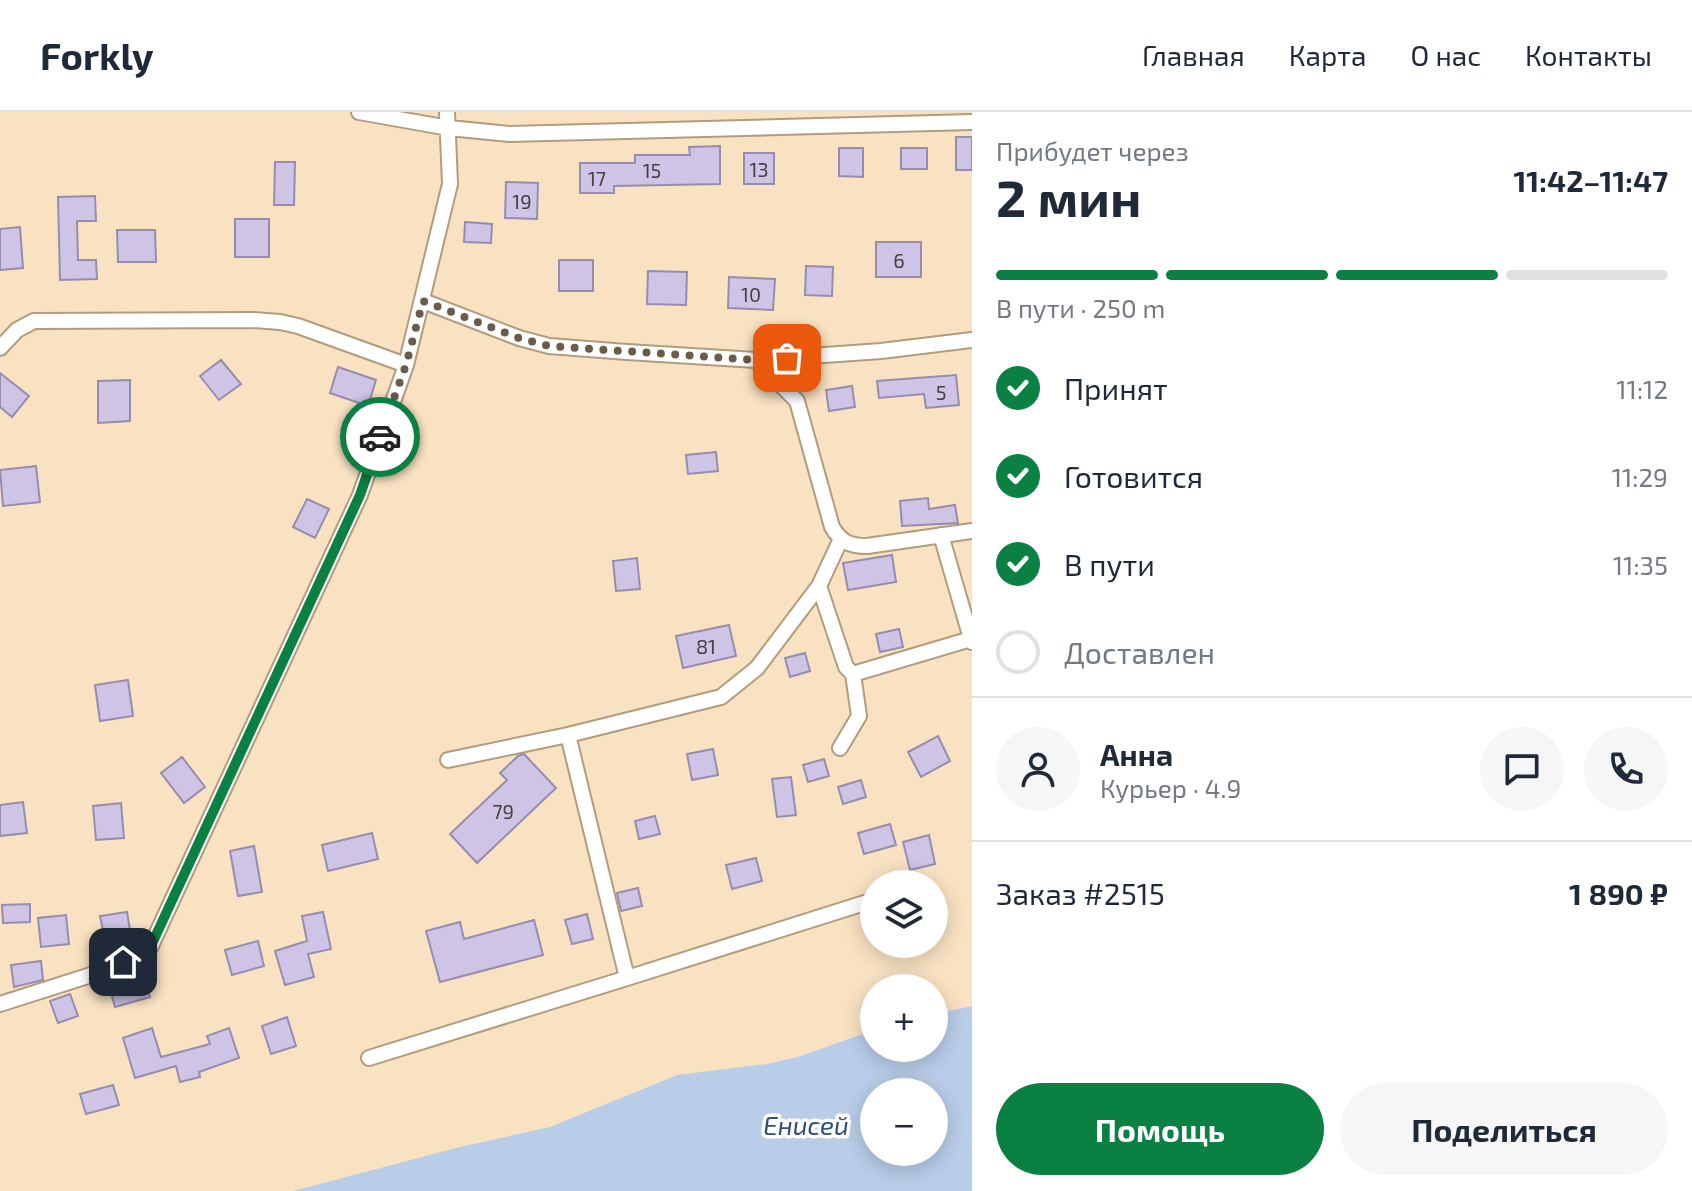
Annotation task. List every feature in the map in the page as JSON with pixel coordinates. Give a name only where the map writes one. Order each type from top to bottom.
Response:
[{"type":"street","points":[[359,112],[449,128],[509,134],[972,122]]},
{"type":"street","points":[[0,1004],[94,974],[150,948],[360,495],[406,365],[450,184],[447,112]]},
{"type":"street","points":[[423,301],[519,338],[549,346],[756,360],[881,351],[972,340]]},
{"type":"street","points":[[0,348],[17,330],[34,321],[253,320],[298,326],[406,365]]},
{"type":"street","points":[[756,360],[797,401],[832,527],[840,541],[853,546],[867,546],[972,531]]},
{"type":"street","points":[[853,674],[972,640],[941,535]]},
{"type":"street","points":[[448,760],[568,735],[721,697],[757,668],[819,586],[840,541]]},
{"type":"street","points":[[819,586],[846,667],[853,674],[859,716],[840,748]]},
{"type":"street","points":[[568,735],[627,978]]},
{"type":"street","points":[[369,1058],[860,904]]},
{"type":"water","name":"Енисей","points":[[972,1006],[972,1191],[293,1191],[550,1127],[677,1075],[798,1057],[860,1035],[860,1062],[948,1062],[948,1011]]},
{"type":"building","points":[[956,137],[972,137],[972,170],[956,170]]},
{"type":"building","points":[[720,146],[720,184],[614,186],[614,193],[580,193],[580,163],[635,163],[635,155],[690,155],[689,147]]},
{"type":"building","points":[[839,148],[863,148],[863,177],[839,176]]},
{"type":"building","points":[[901,148],[927,148],[927,169],[901,169]]},
{"type":"building","points":[[744,153],[774,153],[774,184],[744,184]]},
{"type":"building","points":[[275,162],[295,162],[294,205],[274,205]]},
{"type":"building","points":[[506,182],[538,183],[537,219],[505,218]]},
{"type":"building","points":[[95,196],[96,221],[77,221],[78,260],[96,260],[97,279],[60,280],[58,197]]},
{"type":"building","points":[[235,219],[269,219],[269,257],[235,257]]},
{"type":"building","points":[[465,222],[492,224],[491,243],[464,242]]},
{"type":"building","points":[[20,227],[23,268],[0,270],[0,229]]},
{"type":"building","points":[[117,230],[155,230],[156,262],[118,262]]},
{"type":"building","points":[[876,242],[921,242],[921,277],[876,277]]},
{"type":"building","points":[[559,260],[593,260],[593,291],[559,291]]},
{"type":"building","points":[[806,266],[833,267],[832,296],[805,295]]},
{"type":"building","points":[[648,271],[687,272],[686,305],[647,304]]},
{"type":"building","points":[[729,277],[775,279],[773,310],[728,308]]},
{"type":"building","points":[[221,360],[241,384],[219,400],[200,376]]},
{"type":"building","points":[[338,367],[376,380],[368,406],[330,393]]},
{"type":"building","points":[[0,373],[29,396],[12,417],[0,407]]},
{"type":"building","points":[[956,375],[959,405],[926,408],[924,394],[879,398],[877,381]]},
{"type":"building","points":[[130,380],[130,421],[98,423],[98,381]]},
{"type":"building","points":[[852,386],[855,407],[829,411],[826,390]]},
{"type":"building","points":[[716,452],[718,471],[688,474],[686,455]]},
{"type":"building","points":[[36,466],[40,502],[3,506],[0,470]]},
{"type":"building","points":[[928,498],[929,509],[955,505],[958,523],[902,526],[900,501]]},
{"type":"building","points":[[307,499],[329,509],[315,538],[293,527]]},
{"type":"building","points":[[892,555],[896,582],[848,590],[843,563]]},
{"type":"building","points":[[637,558],[640,589],[616,591],[613,561]]},
{"type":"building","points":[[729,625],[736,656],[683,668],[676,636]]},
{"type":"building","points":[[899,629],[903,647],[880,652],[876,634]]},
{"type":"building","points":[[805,653],[810,671],[790,677],[785,658]]},
{"type":"building","points":[[128,680],[133,716],[100,721],[95,685]]},
{"type":"building","points":[[938,736],[950,761],[921,777],[908,752]]},
{"type":"building","points":[[713,749],[718,775],[692,780],[687,754]]},
{"type":"building","points":[[524,754],[556,788],[477,863],[450,834],[507,780],[500,773]]},
{"type":"building","points":[[182,757],[205,787],[184,803],[161,773]]},
{"type":"building","points":[[824,759],[829,776],[808,782],[803,765]]},
{"type":"building","points":[[791,777],[796,815],[777,817],[772,779]]},
{"type":"building","points":[[861,780],[866,797],[843,804],[838,787]]},
{"type":"building","points":[[23,802],[27,833],[0,836],[0,805]]},
{"type":"building","points":[[121,803],[124,838],[96,840],[93,806]]},
{"type":"building","points":[[655,816],[660,834],[639,839],[635,821]]},
{"type":"building","points":[[890,824],[896,845],[864,854],[858,833]]},
{"type":"building","points":[[372,833],[378,859],[328,871],[322,845]]},
{"type":"building","points":[[929,835],[935,864],[910,870],[903,842]]},
{"type":"building","points":[[254,846],[262,892],[238,896],[230,851]]},
{"type":"building","points":[[756,858],[762,881],[732,889],[726,865]]},
{"type":"building","points":[[638,888],[642,906],[621,911],[617,893]]},
{"type":"building","points":[[30,904],[30,922],[3,923],[2,905]]},
{"type":"building","points":[[127,912],[131,936],[105,940],[100,916]]},
{"type":"building","points":[[323,912],[331,949],[308,954],[314,977],[285,985],[275,951],[307,941],[302,916]]},
{"type":"building","points":[[587,914],[593,939],[572,944],[565,920]]},
{"type":"building","points":[[66,915],[69,944],[41,947],[38,918]]},
{"type":"building","points":[[534,920],[543,955],[440,982],[426,931],[460,922],[464,939]]},
{"type":"building","points":[[258,941],[264,966],[232,975],[225,950]]},
{"type":"building","points":[[41,961],[43,980],[14,987],[11,965]]},
{"type":"building","points":[[143,972],[150,997],[115,1007],[108,982]]},
{"type":"building","points":[[70,994],[78,1016],[58,1023],[50,1001]]},
{"type":"building","points":[[287,1017],[296,1046],[271,1054],[262,1026]]},
{"type":"building","points":[[152,1028],[161,1057],[210,1044],[207,1036],[229,1028],[239,1058],[199,1072],[200,1077],[180,1082],[176,1066],[135,1078],[123,1038]]},
{"type":"building","points":[[113,1085],[119,1105],[86,1114],[80,1094]]},
{"type":"way so far","points":[[380,437],[406,365],[423,301],[519,338],[549,346],[756,360],[787,358]]},
{"type":"route","points":[[123,962],[150,948],[360,495],[380,437]]}]
